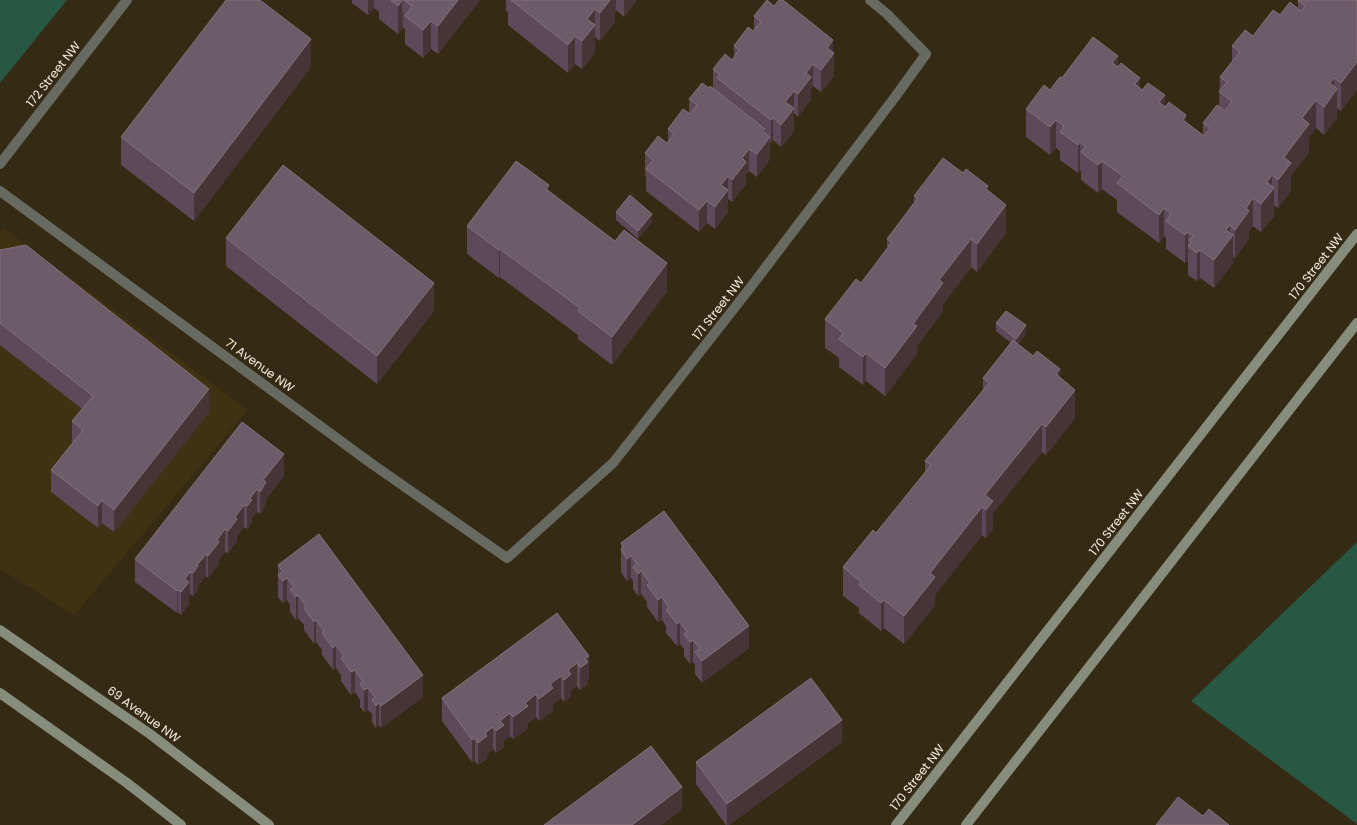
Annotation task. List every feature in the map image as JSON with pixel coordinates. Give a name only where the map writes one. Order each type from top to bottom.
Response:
[{"type":"main road","name":"170 Street NW","points":[[896,825],[1357,234]]},
{"type":"main road","points":[[966,825],[1357,324]]},
{"type":"main road","name":"69 Avenue NW","points":[[0,630],[150,734],[269,825]]},
{"type":"main road","points":[[0,693],[127,783],[181,825]]},
{"type":"street","name":"172 Street NW","points":[[0,164],[127,0]]},
{"type":"street","name":"171 Street NW","points":[[507,558],[612,463],[750,288],[926,54],[887,14],[870,0]]},
{"type":"street","name":"71 Avenue NW","points":[[0,191],[366,459],[507,558]]},
{"type":"shaded area","points":[[3,228],[248,410],[74,615],[0,569],[0,231]]},
{"type":"green space","points":[[0,0],[67,0],[0,83]]},
{"type":"green space","points":[[1357,542],[1357,824],[1191,701]]},
{"type":"building","points":[[226,0],[260,0],[311,39],[194,193],[121,137]]},
{"type":"building","points":[[391,0],[402,0],[398,6]]},
{"type":"building","points":[[404,0],[458,0],[438,26],[431,21],[423,30],[405,16],[412,6]]},
{"type":"building","points":[[511,0],[610,0],[600,13],[595,9],[587,19],[595,25],[582,41],[575,36],[568,45]]},
{"type":"building","points":[[767,0],[774,6],[779,0],[783,0],[833,40],[827,48],[834,53],[821,70],[813,64],[806,73],[811,77],[798,94],[794,91],[785,102],[794,108],[781,125],[773,118],[771,120],[717,78],[720,75],[713,69],[725,54],[732,60],[739,50],[734,46],[748,27],[753,31],[761,22],[754,16]]},
{"type":"building","points":[[1357,0],[1357,62],[1341,83],[1334,78],[1330,83],[1337,89],[1324,107],[1316,100],[1302,118],[1309,124],[1284,157],[1291,163],[1278,180],[1272,175],[1267,182],[1274,188],[1261,204],[1253,198],[1246,208],[1249,211],[1235,230],[1230,225],[1226,230],[1233,235],[1214,260],[1200,250],[1197,253],[1188,246],[1191,242],[1189,240],[1193,236],[1188,232],[1185,235],[1166,221],[1171,214],[1164,208],[1159,215],[1117,183],[1123,176],[1102,161],[1098,165],[1081,152],[1086,147],[1080,142],[1078,145],[1060,132],[1064,126],[1056,120],[1050,127],[1026,109],[1044,85],[1050,90],[1060,77],[1062,78],[1093,37],[1118,56],[1112,63],[1118,67],[1121,63],[1140,78],[1135,84],[1142,90],[1148,83],[1165,95],[1159,102],[1165,107],[1169,102],[1186,115],[1183,120],[1204,136],[1210,128],[1203,123],[1217,105],[1225,111],[1232,101],[1219,92],[1227,82],[1220,77],[1240,52],[1232,46],[1245,30],[1253,36],[1273,10],[1280,15],[1290,2],[1301,11],[1305,6],[1298,1]]},
{"type":"building","points":[[702,83],[709,88],[710,86],[765,129],[763,131],[770,137],[757,154],[749,149],[742,158],[746,162],[732,180],[728,176],[721,185],[728,190],[715,207],[707,201],[699,210],[646,169],[653,160],[645,153],[658,136],[667,143],[674,134],[668,129],[683,109],[690,114],[697,105],[689,99]]},
{"type":"building","points":[[943,158],[963,173],[966,169],[988,186],[986,189],[1006,205],[977,244],[971,239],[939,280],[943,283],[913,324],[917,326],[885,368],[866,353],[863,357],[839,339],[843,333],[825,319],[856,279],[861,283],[892,242],[887,239],[918,198],[914,196]]},
{"type":"building","points":[[516,161],[549,185],[546,189],[615,241],[624,230],[667,263],[612,337],[578,311],[580,308],[467,226]]},
{"type":"building","points":[[283,165],[434,283],[377,356],[226,238]]},
{"type":"building","points":[[630,195],[652,214],[638,231],[616,212]]},
{"type":"building","points":[[26,245],[209,389],[114,510],[102,500],[98,506],[51,470],[83,430],[72,421],[93,396],[0,323],[0,250]]},
{"type":"building","points":[[1006,311],[1026,325],[1016,339],[996,323]]},
{"type":"building","points":[[1013,340],[1033,356],[1037,351],[1060,369],[1056,374],[1075,390],[1046,427],[1042,424],[985,495],[993,501],[986,510],[982,507],[930,573],[935,577],[904,616],[884,600],[881,603],[859,585],[861,582],[843,567],[873,530],[876,533],[931,465],[925,461],[989,383],[983,378]]},
{"type":"building","points":[[242,422],[284,454],[263,480],[266,482],[260,492],[257,489],[250,498],[252,500],[247,506],[244,505],[235,517],[237,519],[228,531],[225,529],[217,540],[219,542],[208,556],[206,554],[197,565],[198,566],[193,573],[190,572],[185,579],[189,582],[181,592],[178,590],[177,591],[135,559]]},
{"type":"building","points":[[664,511],[749,626],[702,661],[695,652],[700,649],[693,640],[690,642],[684,634],[687,632],[680,622],[677,624],[666,610],[669,608],[662,597],[658,600],[647,585],[650,583],[641,571],[638,574],[633,567],[637,564],[631,556],[627,559],[621,549],[624,547],[621,543]]},
{"type":"building","points":[[319,534],[423,675],[381,706],[379,703],[376,706],[372,700],[375,697],[368,688],[364,690],[360,684],[363,682],[355,670],[351,672],[341,658],[344,656],[336,645],[333,648],[322,633],[324,631],[316,620],[314,622],[304,608],[306,606],[298,595],[296,597],[290,590],[294,587],[287,578],[283,581],[278,575],[283,572],[278,565]]},
{"type":"building","points":[[557,613],[589,656],[585,659],[588,662],[580,668],[577,663],[568,670],[571,674],[564,680],[561,676],[550,684],[553,688],[539,699],[536,694],[525,703],[528,706],[513,717],[510,713],[500,721],[504,725],[496,731],[493,727],[485,733],[487,736],[478,743],[475,738],[472,740],[442,698]]},
{"type":"building","points":[[811,678],[842,720],[727,804],[696,762]]},
{"type":"building","points":[[651,746],[682,787],[632,825],[544,825]]},
{"type":"building","points":[[1178,797],[1203,816],[1209,809],[1229,825],[1156,825]]}]
